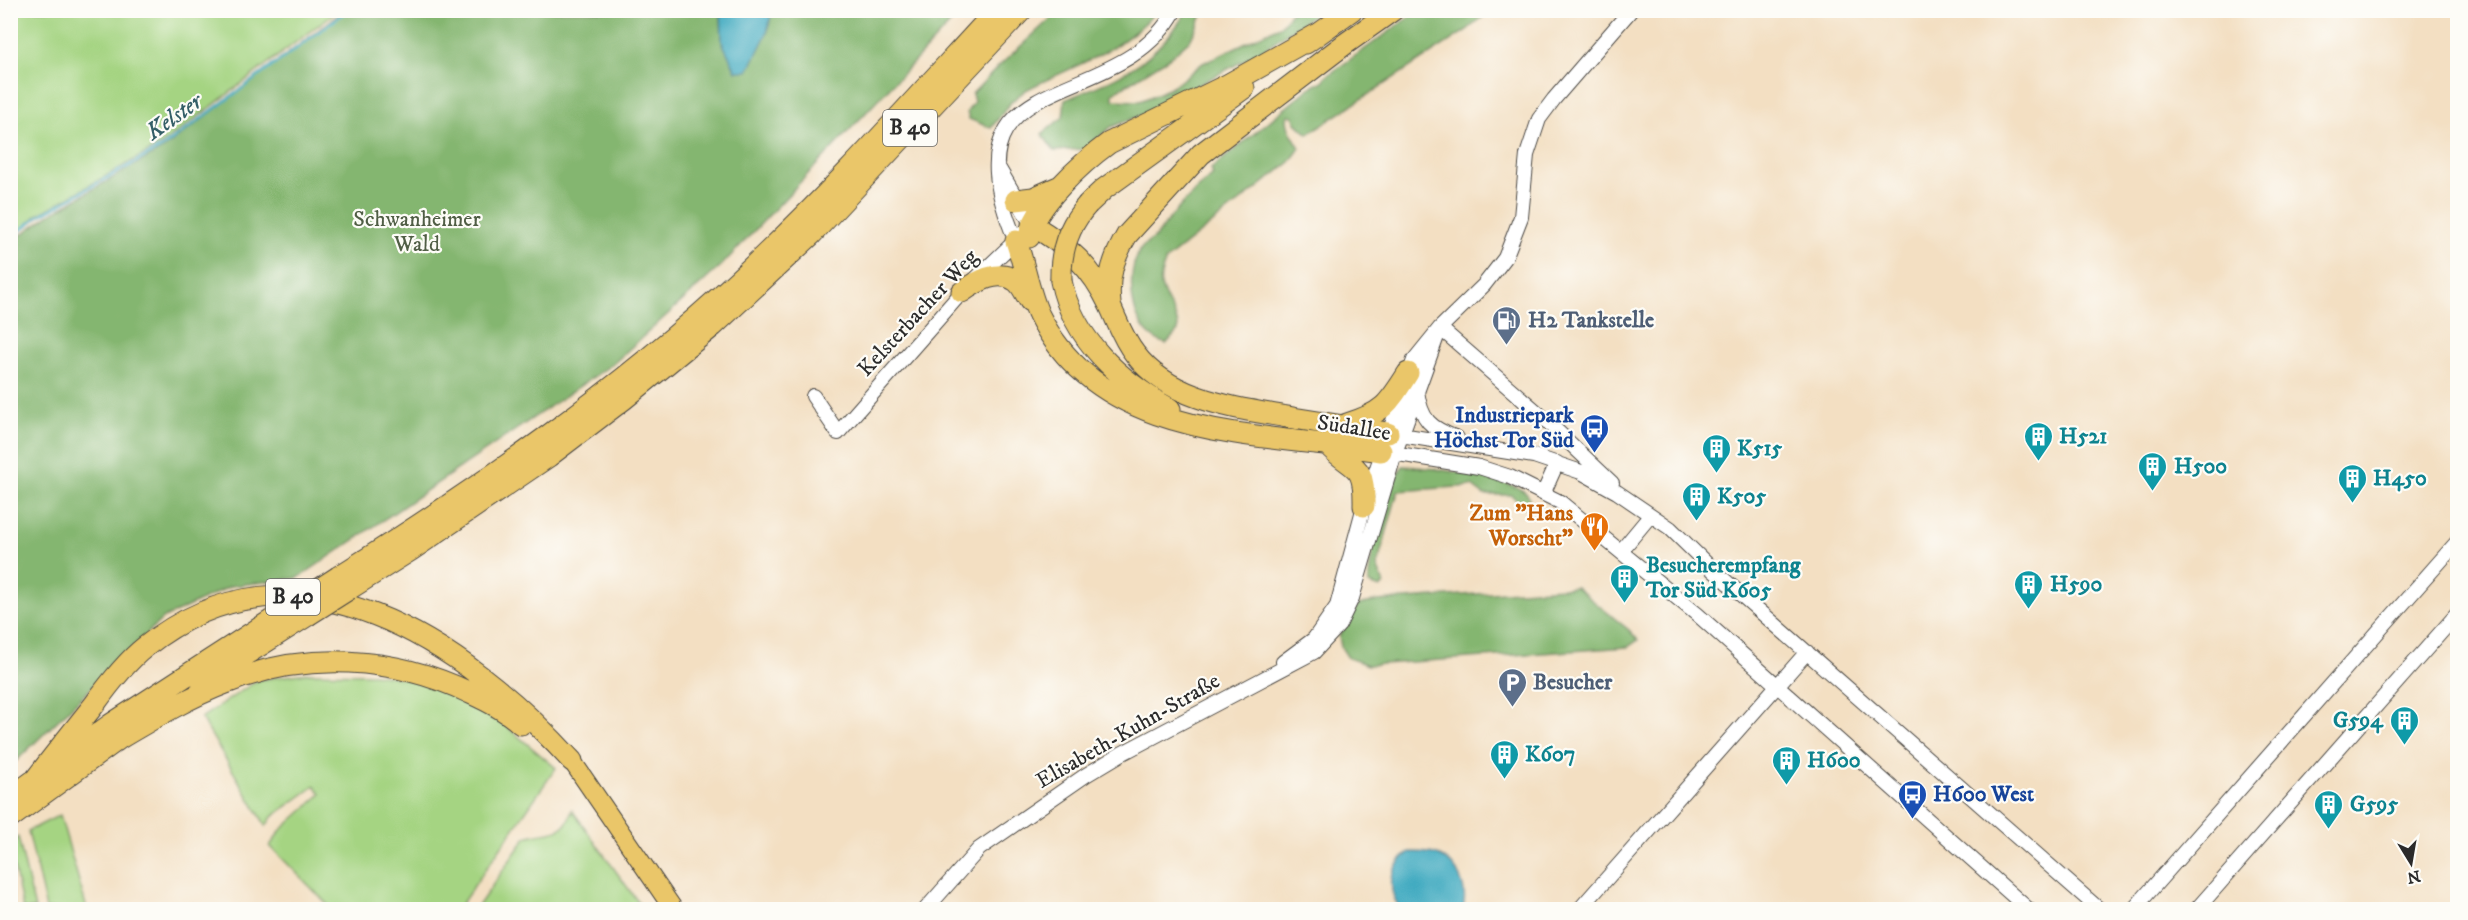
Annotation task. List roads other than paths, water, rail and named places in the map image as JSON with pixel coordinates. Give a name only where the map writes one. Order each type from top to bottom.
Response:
[{"type":"highway","name":"B 40","points":[[902,112],[982,10]]},
{"type":"highway","name":"B 40","points":[[10,798],[110,725],[344,583],[547,437],[661,348],[791,229],[997,10]]},
{"type":"highway","name":"B 40","points":[[344,583],[411,550],[549,456],[624,399],[713,326],[822,224],[1022,10]]},
{"type":"highway","points":[[999,33],[1030,10]]},
{"type":"highway","points":[[1214,428],[1192,420],[1149,396],[1108,363],[1078,326],[1067,303],[1061,281],[1064,243],[1077,217],[1104,189],[1352,10]]},
{"type":"highway","points":[[1110,307],[1111,270],[1120,247],[1127,236],[1201,154],[1393,10]]},
{"type":"highway","points":[[1027,266],[1032,225],[1064,183],[1092,155],[1108,143],[1229,84],[1316,35]]},
{"type":"highway","points":[[1016,200],[1039,196],[1064,183]]},
{"type":"highway","name":"Südallee","points":[[1032,225],[1055,239],[1089,269],[1122,334],[1142,362],[1182,390],[1232,406],[1342,426],[1391,443]]},
{"type":"highway","points":[[1016,241],[1027,266],[1040,315]]},
{"type":"highway","points":[[1027,266],[1036,250],[1049,246],[1073,254]]},
{"type":"highway","points":[[962,292],[985,278],[1007,277],[1020,286],[1077,367],[1099,386],[1149,411],[1193,425],[1214,428]]},
{"type":"highway","points":[[1342,426],[1377,413],[1394,395],[1413,381]]},
{"type":"highway","name":"Südallee","points":[[1214,428],[1328,444],[1391,443]]},
{"type":"highway","points":[[1328,444],[1336,454],[1356,466],[1361,478],[1364,506]]},
{"type":"highway","name":"B 40","points":[[35,780],[116,677],[144,648],[182,622],[202,613],[243,600],[273,597],[314,598],[336,602],[381,618],[430,642],[495,686],[569,765]]},
{"type":"highway","name":"B 40","points":[[10,818],[300,611]]},
{"type":"highway","name":"B 40","points":[[120,738],[186,701],[226,683],[284,666],[333,661],[387,665],[439,678],[511,715],[569,765]]},
{"type":"main road","points":[[569,765],[605,808],[674,909]]},
{"type":"street","points":[[1016,241],[1001,197],[998,167],[999,147],[1003,135],[1021,111],[1036,100],[1121,63],[1138,53],[1158,36],[1175,10]]},
{"type":"street","points":[[1391,443],[1424,345],[1484,285],[1505,258],[1521,217],[1527,155],[1539,119],[1631,10]]},
{"type":"street","points":[[998,167],[1032,225]]},
{"type":"street","name":"Kelsterbacher Weg","points":[[813,396],[838,433],[962,292],[1032,225]]},
{"type":"street","name":"Südallee","points":[[1440,328],[1575,447],[1632,501],[2100,909]]},
{"type":"street","points":[[1413,381],[1421,410],[1429,425],[1481,447],[1479,468]]},
{"type":"street","name":"Südallee","points":[[1391,443],[1481,447],[1557,463],[1602,483],[1632,501]]},
{"type":"street","name":"Südallee","points":[[1391,443],[1510,477],[1544,492],[1571,510],[1683,604],[2029,909]]},
{"type":"street","name":"Elisabeth-Kuhn-Straße","points":[[1247,686],[1314,639],[1331,617],[1347,576],[1364,506],[1391,443]]},
{"type":"street","name":"Elisabeth-Kuhn-Straße","points":[[925,909],[979,849],[1011,826],[1121,754],[1314,652],[1339,625],[1352,598],[1391,443]]},
{"type":"street","points":[[1544,492],[1557,463]]},
{"type":"street","points":[[1621,551],[1650,516]]},
{"type":"street","points":[[2133,909],[2457,541]]},
{"type":"street","points":[[2196,909],[2457,613]]},
{"type":"street","points":[[1579,909],[1807,652]]},
{"type":"water","points":[[721,11],[772,11],[767,33],[748,71],[736,71],[722,42]]},
{"type":"water","points":[[1411,852],[1437,855],[1452,865],[1463,886],[1463,909],[1401,909],[1393,894],[1392,878],[1398,863]]},
{"type":"waterway","name":"Kelster","points":[[10,238],[39,216],[164,146],[348,10]]},
{"type":"place","name":"H2 Tankstelle","points":[[1507,346]]},
{"type":"place","name":"Industriepark Höchst Tor Süd","points":[[1595,454]]},
{"type":"place","name":"H521","points":[[2038,462]]},
{"type":"place","name":"K515","points":[[1716,474]]},
{"type":"place","name":"H500","points":[[2153,492]]},
{"type":"place","name":"H450","points":[[2352,504]]},
{"type":"place","name":"K505","points":[[1696,522]]},
{"type":"place","name":"Zum \"Hans Worscht\"","points":[[1594,552]]},
{"type":"place","name":"Besucherempfang Tor Süd K605","points":[[1625,604]]},
{"type":"place","name":"H590","points":[[2029,610]]},
{"type":"place","name":"Besucher","points":[[1512,708]]},
{"type":"place","name":"G594","points":[[2404,746]]},
{"type":"place","name":"K607","points":[[1504,780]]},
{"type":"place","name":"H600","points":[[1786,786]]},
{"type":"place","name":"H600 West","points":[[1912,820]]},
{"type":"place","name":"G595","points":[[2329,830]]},
{"type":"park label","name":"Schwanheimer Wald","points":[[417,232]]}]
